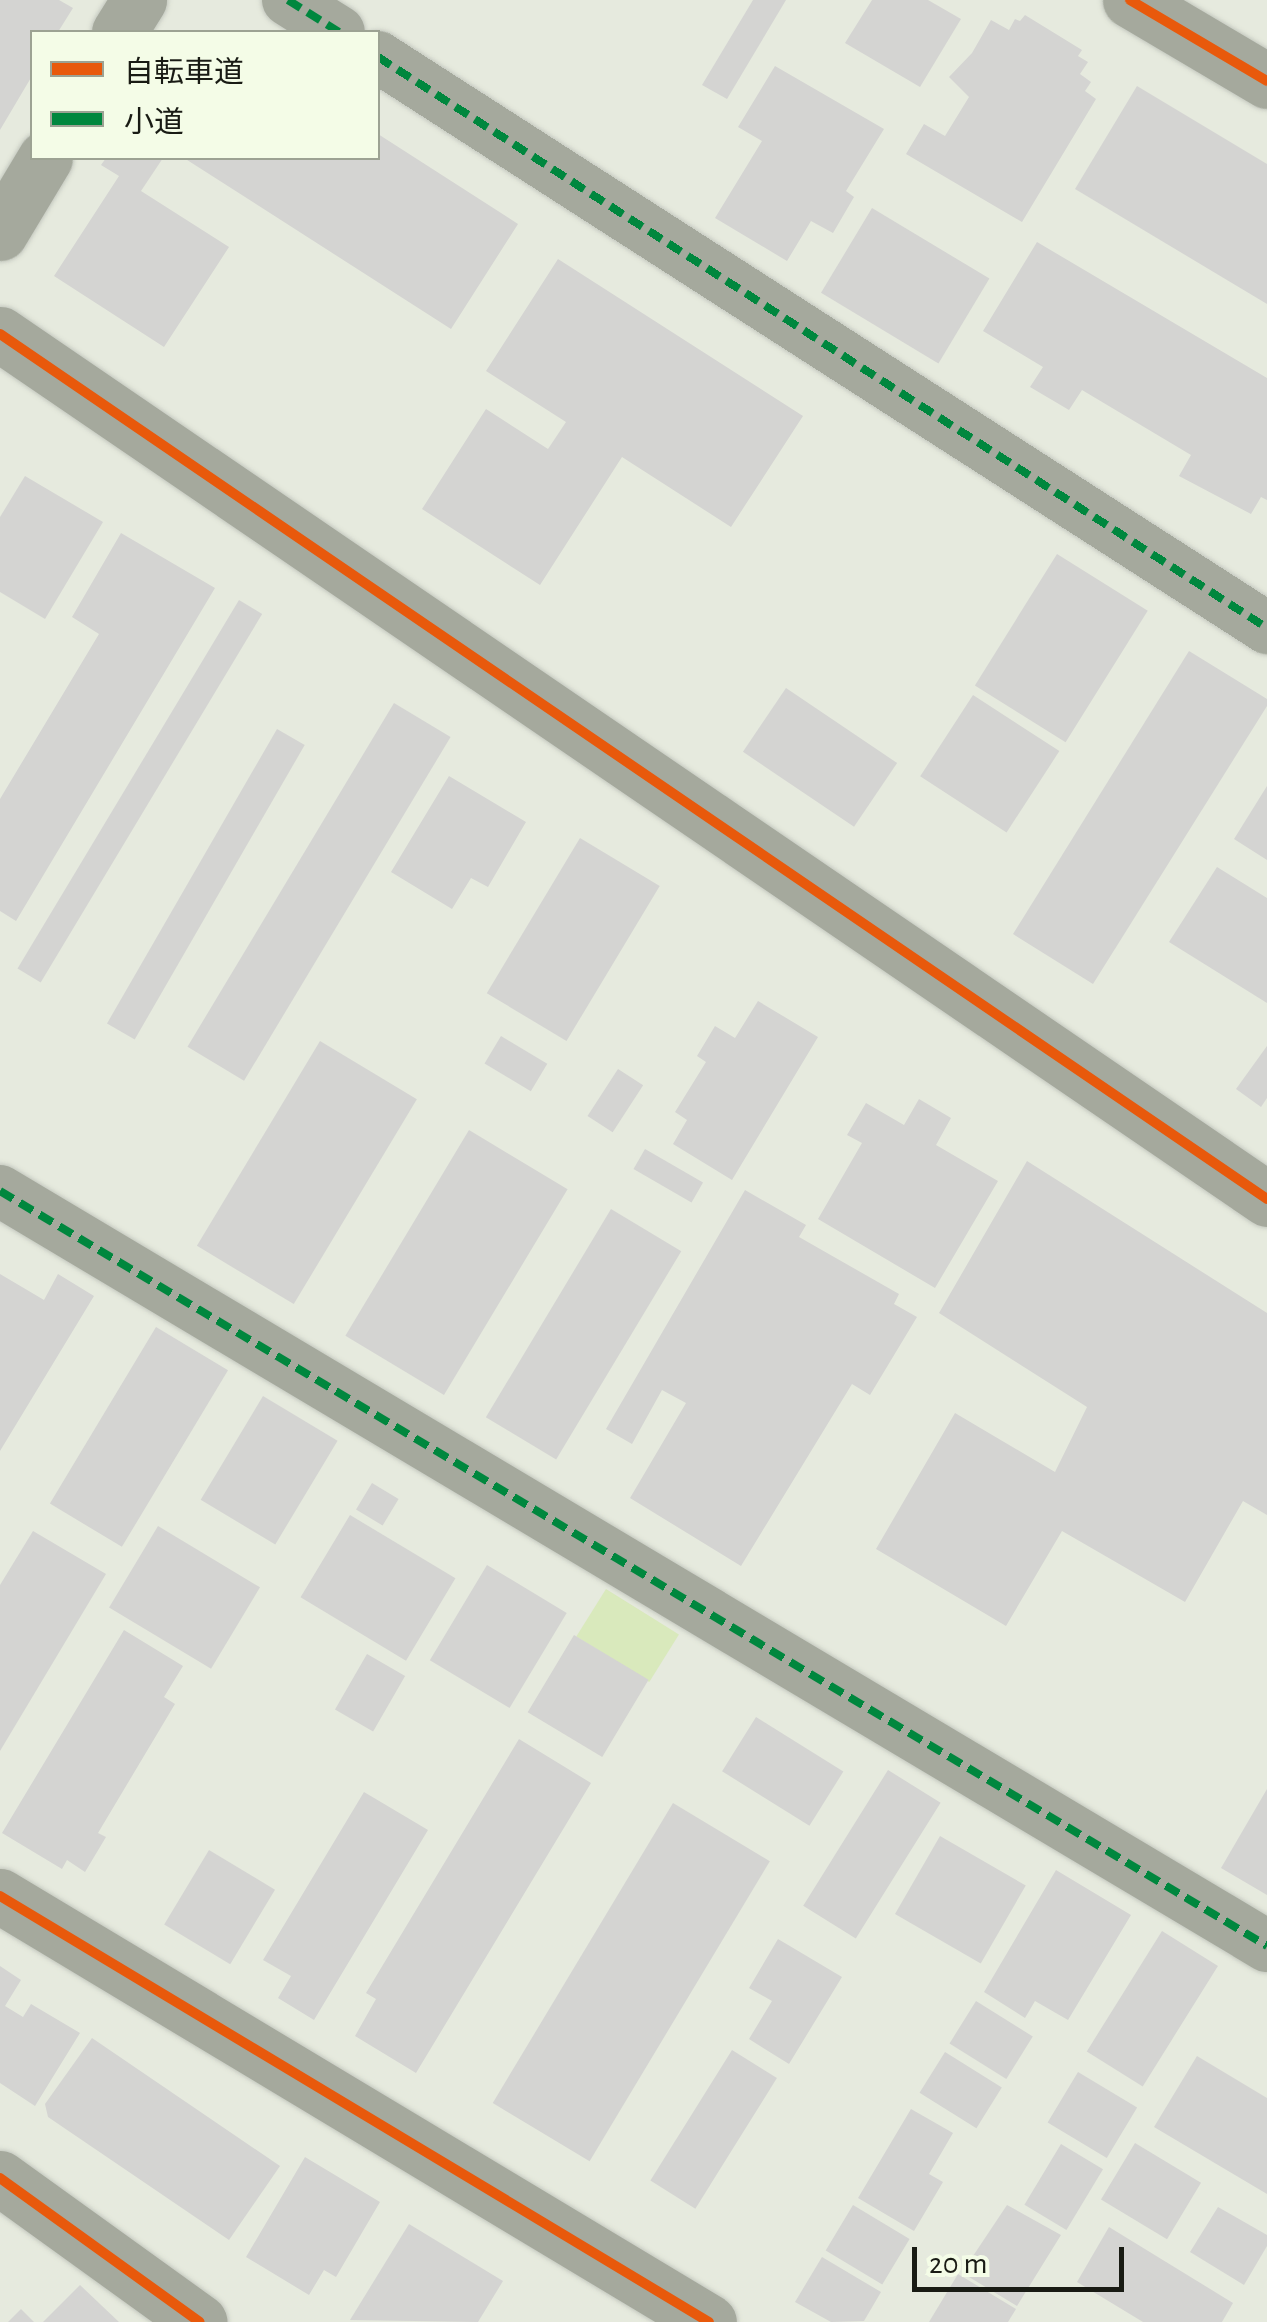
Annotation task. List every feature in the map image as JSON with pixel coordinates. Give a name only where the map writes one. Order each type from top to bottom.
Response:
[{"type":"street","points":[[120,30],[139,0]]},
{"type":"street","points":[[288,0],[336,30]]},
{"type":"street","points":[[1130,0],[1267,81]]},
{"type":"street","points":[[380,58],[1267,628]]},
{"type":"street","points":[[0,233],[44,160]]},
{"type":"street","points":[[0,334],[1267,1199]]},
{"type":"street","points":[[0,1191],[1267,1946]]},
{"type":"street","points":[[0,1896],[709,2322]]},
{"type":"street","points":[[0,2178],[200,2322]]},
{"type":"green space","points":[[606,1589],[679,1635],[649,1682],[576,1636]]},
{"type":"building","points":[[0,0],[59,0],[73,8],[59,30],[30,30],[30,79],[0,130]]},
{"type":"building","points":[[753,0],[786,0],[727,99],[702,85]]},
{"type":"building","points":[[872,0],[928,0],[961,19],[920,87],[845,43]]},
{"type":"building","points":[[1025,15],[1082,50],[1078,56],[1088,62],[1080,74],[1091,82],[1085,91],[1096,99],[1022,222],[906,154],[924,124],[945,136],[969,97],[949,77],[972,53],[991,20],[1009,30],[1015,19],[1020,21]]},
{"type":"building","points":[[775,66],[884,129],[846,191],[854,197],[833,233],[811,221],[787,261],[715,218],[762,141],[738,127]]},
{"type":"building","points":[[1137,86],[1267,164],[1267,304],[1075,189]]},
{"type":"building","points":[[380,135],[518,224],[451,329],[187,160],[380,160]]},
{"type":"building","points":[[105,160],[162,160],[141,191],[229,247],[164,347],[54,276],[119,176],[101,165]]},
{"type":"building","points":[[872,208],[989,279],[938,363],[821,293]]},
{"type":"building","points":[[1037,242],[1267,378],[1267,500],[1261,497],[1251,514],[1179,476],[1191,455],[1082,390],[1069,410],[1030,387],[1043,367],[983,331]]},
{"type":"building","points":[[558,259],[803,416],[731,527],[622,457],[540,585],[422,509],[486,409],[548,449],[566,422],[486,371]]},
{"type":"building","points":[[25,476],[103,522],[45,619],[0,592],[0,517]]},
{"type":"building","points":[[121,533],[215,588],[16,921],[0,911],[0,799],[99,634],[72,617]]},
{"type":"building","points":[[1057,554],[1148,611],[1066,742],[975,685]]},
{"type":"building","points":[[239,600],[262,614],[41,982],[18,969]]},
{"type":"building","points":[[1189,651],[1267,699],[1267,706],[1093,984],[1013,934]]},
{"type":"building","points":[[786,688],[897,763],[854,827],[743,752]]},
{"type":"building","points":[[973,695],[1059,751],[1007,832],[920,776]]},
{"type":"building","points":[[394,703],[451,737],[244,1081],[187,1047]]},
{"type":"building","points":[[277,729],[305,745],[135,1039],[107,1023]]},
{"type":"building","points":[[449,776],[526,822],[488,887],[471,878],[452,909],[391,872]]},
{"type":"building","points":[[1267,786],[1267,860],[1234,839]]},
{"type":"building","points":[[580,838],[660,886],[566,1041],[487,993]]},
{"type":"building","points":[[1217,867],[1267,898],[1267,1003],[1169,942]]},
{"type":"building","points":[[758,1001],[818,1037],[732,1180],[673,1144],[687,1120],[675,1112],[706,1062],[697,1056],[715,1026],[735,1038]]},
{"type":"building","points":[[501,1036],[547,1064],[531,1091],[485,1063]]},
{"type":"building","points":[[320,1041],[417,1099],[294,1304],[197,1246]]},
{"type":"building","points":[[1267,1046],[1267,1098],[1261,1107],[1236,1089]]},
{"type":"building","points":[[618,1069],[643,1085],[613,1132],[588,1116]]},
{"type":"building","points":[[919,1099],[951,1118],[936,1145],[998,1181],[935,1288],[818,1219],[862,1143],[847,1135],[866,1103],[904,1125]]},
{"type":"building","points":[[469,1130],[568,1189],[444,1395],[345,1336]]},
{"type":"building","points":[[645,1149],[703,1182],[692,1202],[634,1169]]},
{"type":"building","points":[[1027,1161],[1267,1313],[1267,1515],[1243,1501],[1185,1602],[1062,1531],[1006,1626],[876,1549],[955,1413],[1055,1472],[1087,1407],[939,1313]]},
{"type":"building","points":[[745,1190],[806,1225],[799,1237],[899,1294],[894,1304],[917,1317],[870,1395],[852,1384],[741,1566],[630,1498],[686,1403],[662,1390],[632,1444],[606,1429]]},
{"type":"building","points":[[611,1209],[681,1251],[556,1460],[486,1417]]},
{"type":"building","points":[[0,1274],[44,1300],[58,1274],[94,1296],[0,1451]]},
{"type":"building","points":[[156,1327],[228,1370],[122,1547],[50,1504]]},
{"type":"building","points":[[263,1396],[338,1441],[275,1545],[201,1500]]},
{"type":"building","points":[[372,1483],[399,1499],[383,1526],[356,1510]]},
{"type":"building","points":[[350,1515],[455,1578],[406,1661],[301,1597]]},
{"type":"building","points":[[158,1526],[260,1587],[211,1669],[109,1607]]},
{"type":"building","points":[[33,1531],[106,1574],[0,1751],[0,1585]]},
{"type":"building","points":[[487,1565],[567,1613],[510,1708],[430,1660]]},
{"type":"building","points":[[124,1630],[183,1666],[164,1697],[175,1704],[98,1833],[106,1837],[85,1872],[67,1860],[62,1869],[2,1833]]},
{"type":"building","points":[[574,1635],[649,1680],[602,1757],[528,1712]]},
{"type":"building","points":[[367,1654],[405,1676],[373,1731],[335,1709]]},
{"type":"building","points":[[756,1717],[843,1772],[809,1826],[722,1771]]},
{"type":"building","points":[[519,1739],[591,1783],[416,2073],[355,2036],[376,1999],[366,1993]]},
{"type":"building","points":[[888,1770],[941,1803],[856,1939],[803,1906]]},
{"type":"building","points":[[1267,1789],[1267,1895],[1221,1868]]},
{"type":"building","points":[[364,1792],[428,1830],[314,2020],[278,1998],[291,1976],[263,1960]]},
{"type":"building","points":[[673,1803],[770,1861],[590,2161],[493,2103]]},
{"type":"building","points":[[940,1836],[1026,1885],[981,1963],[895,1914]]},
{"type":"building","points":[[209,1850],[275,1890],[230,1964],[164,1925]]},
{"type":"building","points":[[1056,1870],[1131,1915],[1068,2020],[1035,2001],[1025,2018],[984,1992]]},
{"type":"building","points":[[1162,1931],[1218,1966],[1143,2086],[1087,2051]]},
{"type":"building","points":[[778,1939],[842,1977],[789,2064],[749,2039],[772,2001],[749,1988]]},
{"type":"building","points":[[0,1966],[21,1980],[5,2006],[23,2017],[31,2004],[80,2033],[35,2106],[0,2083]]},
{"type":"building","points":[[976,2001],[1033,2037],[1006,2079],[950,2043]]},
{"type":"building","points":[[92,2038],[280,2166],[229,2240],[48,2117],[45,2104]]},
{"type":"building","points":[[732,2050],[777,2078],[695,2209],[650,2181]]},
{"type":"building","points":[[945,2052],[1002,2088],[976,2128],[920,2093]]},
{"type":"building","points":[[1197,2056],[1267,2098],[1267,2194],[1154,2127]]},
{"type":"building","points":[[1078,2072],[1137,2108],[1107,2158],[1048,2123]]},
{"type":"building","points":[[911,2109],[953,2133],[929,2174],[943,2182],[914,2231],[858,2198]]},
{"type":"building","points":[[1135,2143],[1201,2183],[1167,2239],[1101,2200]]},
{"type":"building","points":[[1061,2144],[1103,2169],[1066,2230],[1024,2205]]},
{"type":"building","points":[[305,2157],[380,2202],[336,2277],[324,2270],[309,2295],[246,2257]]},
{"type":"building","points":[[853,2205],[910,2239],[882,2284],[826,2250]]},
{"type":"building","points":[[1007,2205],[1061,2235],[1017,2306],[969,2277],[980,2259],[973,2256]]},
{"type":"building","points":[[1218,2207],[1267,2235],[1267,2246],[1244,2285],[1190,2252]]},
{"type":"building","points":[[409,2224],[503,2281],[478,2322],[350,2320]]},
{"type":"building","points":[[1109,2227],[1233,2303],[1222,2322],[1143,2322],[1077,2282]]},
{"type":"building","points":[[822,2257],[881,2292],[864,2321],[831,2322],[795,2302]]},
{"type":"building","points":[[958,2274],[1016,2309],[1008,2322],[929,2322]]},
{"type":"building","points":[[80,2285],[119,2322],[43,2322]]},
{"type":"building","points":[[21,2309],[34,2322],[8,2322]]},
{"type":"marked path","points":[[288,0],[336,30]]},
{"type":"marked path","points":[[380,58],[1267,628]]},
{"type":"marked path","points":[[0,1191],[1267,1946]]},
{"type":"cycle path","points":[[1130,0],[1267,81]]},
{"type":"cycle path","points":[[0,334],[1267,1199]]},
{"type":"cycle path","points":[[0,1896],[709,2322]]},
{"type":"cycle path","points":[[0,2178],[200,2322]]}]
